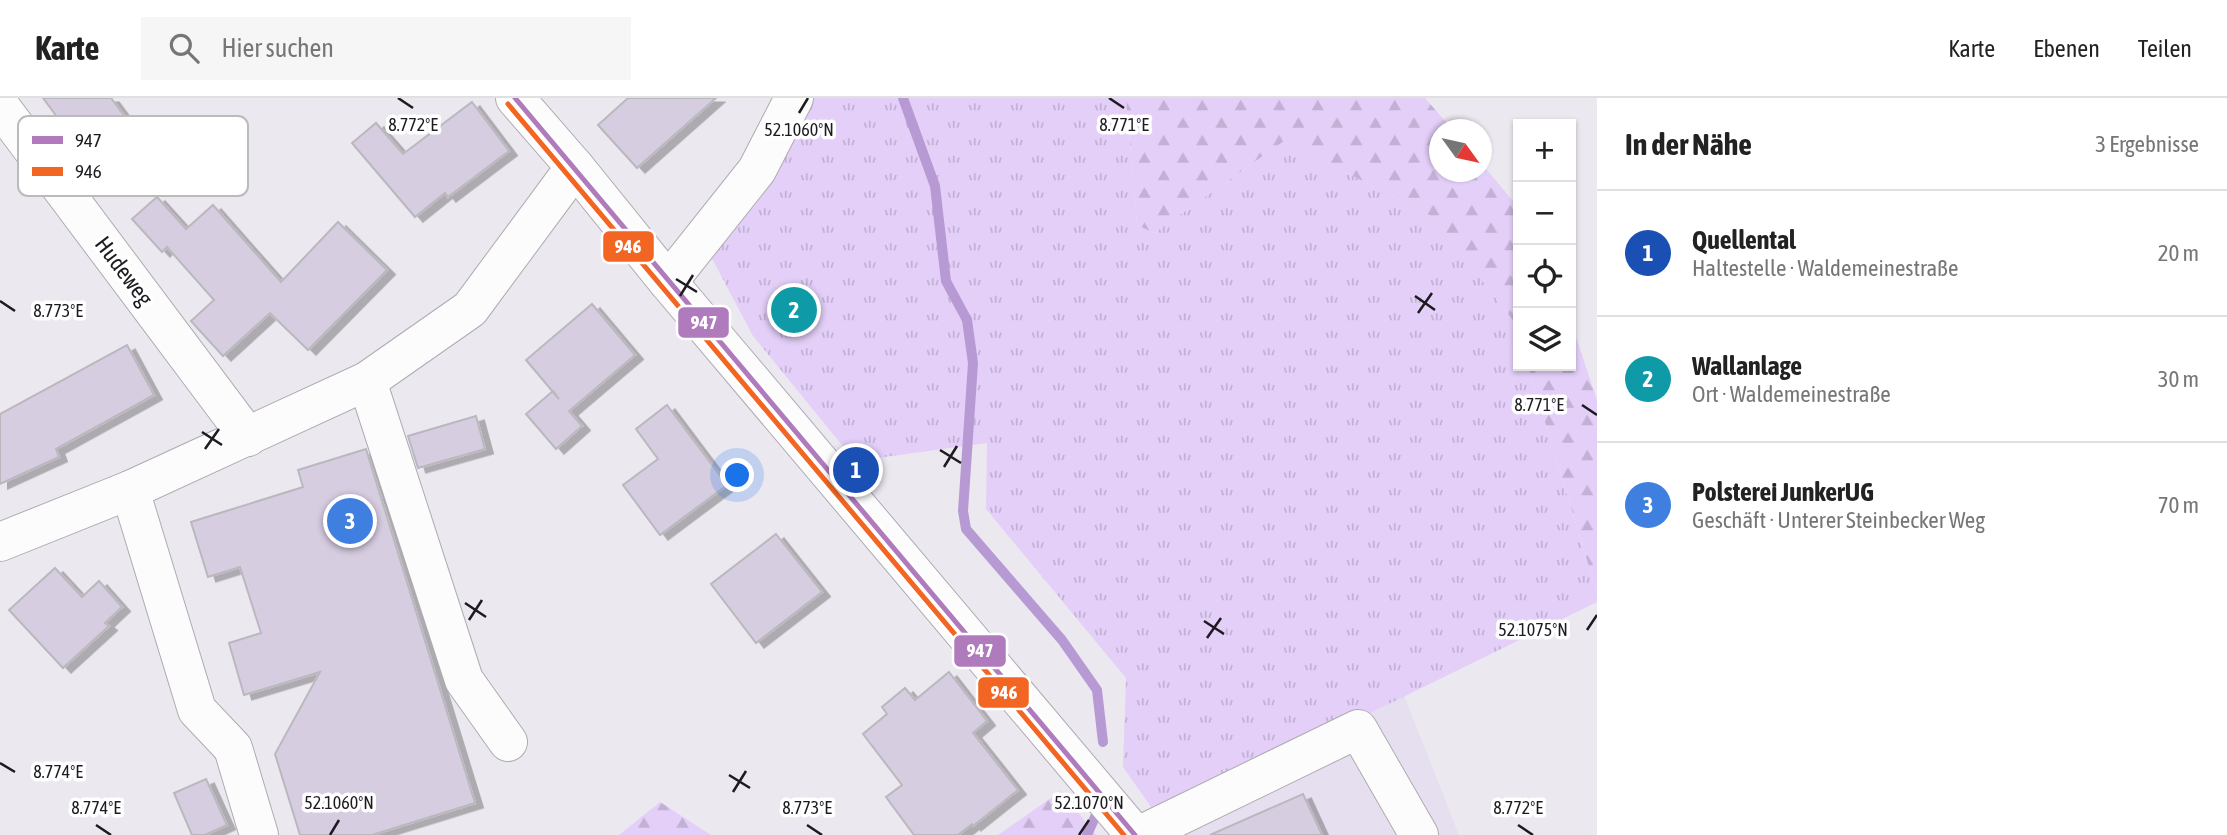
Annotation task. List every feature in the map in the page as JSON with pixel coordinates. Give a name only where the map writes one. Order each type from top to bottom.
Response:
[{"type":"street","points":[[515,98],[1137,835],[1358,729],[1419,835]]},
{"type":"street","points":[[668,282],[757,170],[794,98]]},
{"type":"street","name":"Hudeweg","points":[[0,106],[18,130]]},
{"type":"street","points":[[0,542],[130,490],[367,381],[470,309],[575,167]]},
{"type":"street","name":"Hudeweg","points":[[67,196],[248,437]]},
{"type":"street","points":[[367,381],[464,680],[508,742]]},
{"type":"street","points":[[130,490],[197,710],[233,748],[259,835]]},
{"type":"shaded area","points":[[1404,695],[1459,835],[1166,835],[1158,817]]},
{"type":"green space","points":[[808,98],[1126,98],[1137,225],[1154,233],[1284,141],[1433,217],[1513,320],[1513,371],[1530,371],[1597,593],[1597,602],[1158,817],[1123,767],[1126,678],[986,509],[987,443],[855,461],[753,336],[708,251]]},
{"type":"green space","points":[[1126,98],[1425,98],[1443,119],[1429,119],[1429,182],[1492,182],[1492,176],[1513,201],[1513,320],[1433,217],[1284,141],[1154,233],[1137,225]]},
{"type":"green space","points":[[1576,337],[1597,400],[1597,593],[1530,371],[1576,371]]},
{"type":"green space","points":[[1061,791],[1096,835],[998,835]]},
{"type":"green space","points":[[660,802],[711,835],[619,835]]},
{"type":"building","points":[[43,98],[111,98],[124,116],[56,116]]},
{"type":"building","points":[[628,98],[716,98],[637,168],[598,125]]},
{"type":"building","points":[[472,102],[509,151],[448,197],[445,193],[415,217],[352,143],[376,123],[403,154]]},
{"type":"building","points":[[157,197],[186,229],[213,205],[281,282],[338,222],[387,270],[308,350],[270,313],[223,356],[191,321],[214,300],[167,247],[162,252],[132,219]]},
{"type":"building","points":[[592,304],[635,355],[569,411],[582,426],[556,449],[526,414],[553,391],[526,360]]},
{"type":"building","points":[[127,345],[154,395],[56,449],[59,457],[0,484],[0,414]]},
{"type":"building","points":[[667,405],[727,485],[660,535],[623,485],[658,459],[636,429]]},
{"type":"building","points":[[476,416],[485,449],[418,468],[408,436]]},
{"type":"building","points":[[366,449],[475,803],[372,835],[300,835],[275,754],[320,672],[244,695],[229,643],[261,633],[240,567],[208,577],[191,522],[303,487],[298,470]]},
{"type":"building","points":[[776,534],[822,592],[756,643],[711,584]]},
{"type":"building","points":[[55,568],[82,597],[99,581],[122,607],[105,623],[109,626],[63,668],[9,610]]},
{"type":"building","points":[[949,672],[987,721],[973,733],[1018,790],[958,835],[914,835],[886,797],[902,785],[863,734],[887,714],[882,707],[905,688],[915,700]]},
{"type":"building","points":[[206,779],[227,825],[205,835],[192,835],[174,793]]},
{"type":"building","points":[[1303,794],[1322,835],[1210,835]]},
{"type":"waterway","points":[[903,98],[935,186],[946,281],[967,320],[973,363],[963,511],[966,529],[1062,640],[1097,690],[1103,742]]},
{"type":"waterway","points":[[1087,835],[1095,817]]},
{"type":"transit line","name":"947","points":[[515,98],[1135,835]]},
{"type":"transit line","name":"946","points":[[508,104],[1124,835]]},
{"type":"place","name":"Wallanlage","points":[[794,310]]},
{"type":"place","name":"Quellental","points":[[856,470]]},
{"type":"place","name":"Polsterei JunkerUG","points":[[350,521]]}]
